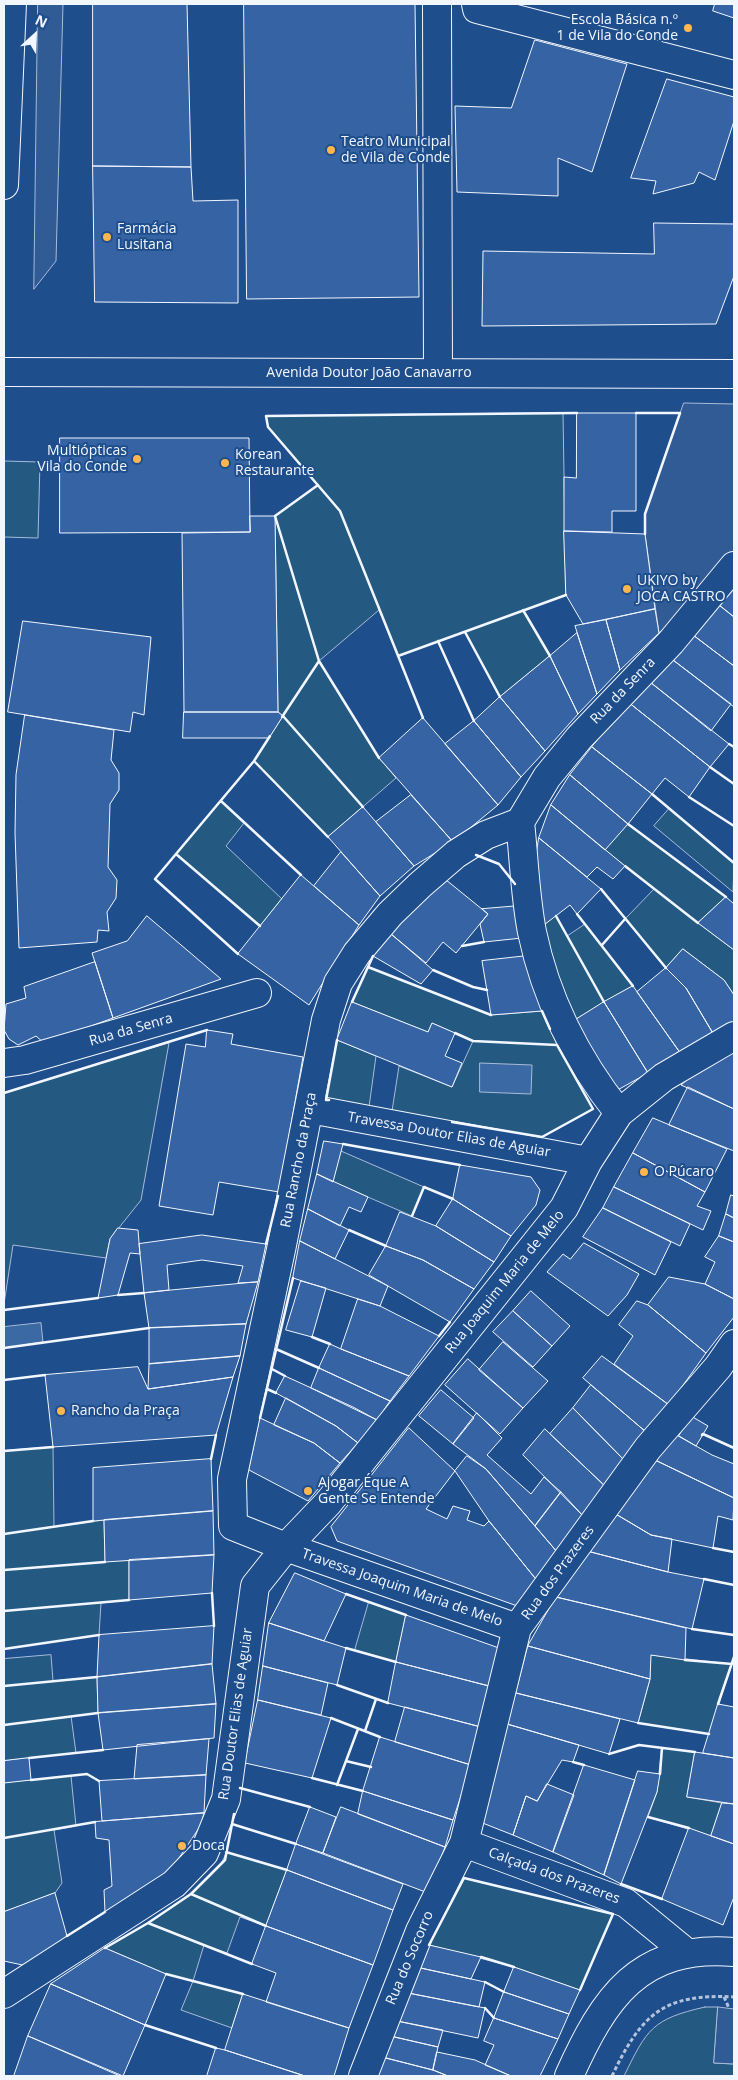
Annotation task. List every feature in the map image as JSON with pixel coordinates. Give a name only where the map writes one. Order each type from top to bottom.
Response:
[{"type":"street","points":[[4,185],[12,4]]},
{"type":"street","points":[[437,4],[438,373]]},
{"type":"street","points":[[476,4],[477,9],[734,75]]},
{"type":"street","name":"Avenida Doutor João Canavarro","points":[[4,372],[734,374]]},
{"type":"street","name":"Rua da Senra","points":[[520,822],[547,777],[578,738],[671,642],[734,566]]},
{"type":"street","points":[[520,822],[532,932],[549,987],[566,1033],[592,1079],[619,1113]]},
{"type":"street","name":"Rua Rancho da Praça","points":[[286,1547],[233,1526],[232,1479],[310,1109],[326,1020],[338,983],[357,953],[390,914],[456,854],[486,835],[520,822]]},
{"type":"street","name":"Rua da Senra","points":[[4,1063],[25,1060],[257,993]]},
{"type":"street","name":"Rua Joaquim Maria de Melo","points":[[286,1547],[328,1503],[564,1208],[588,1161],[619,1113],[664,1077],[734,1036]]},
{"type":"street","name":"Travessa Doutor Elias de Aguiar","points":[[310,1109],[588,1161]]},
{"type":"street","name":"Rua dos Prazeres","points":[[464,1843],[518,1628],[648,1448],[726,1371],[734,1344]]},
{"type":"street","name":"Travessa Joaquim Maria de Melo","points":[[286,1547],[518,1628]]},
{"type":"street","name":"Rua Doutor Elias de Aguiar","points":[[4,1994],[174,1884],[204,1853],[226,1799],[254,1586],[286,1547]]},
{"type":"street","name":"Calçada dos Prazeres","points":[[464,1843],[626,1903],[687,1952]]},
{"type":"street","name":"Rua do Socorro","points":[[363,2076],[420,1931],[464,1843]]},
{"type":"street","points":[[569,2076],[592,2026],[608,2002],[625,1984],[666,1959],[687,1952],[714,1950],[734,1952]]},
{"type":"path","points":[[612,2076],[626,2047],[647,2018],[676,2002],[712,1996],[734,1998]]},
{"type":"path","points":[[724,1997],[729,2008]]},
{"type":"shaded area","points":[[38,4],[63,4],[56,261],[34,289]]},
{"type":"shaded area","points":[[684,403],[734,404],[734,552],[717,575],[659,633],[645,534],[645,514]]},
{"type":"shaded area","points":[[563,413],[566,595],[523,611],[550,656],[500,697],[465,632],[398,656],[379,610],[319,661],[379,758],[396,778],[328,837],[254,761],[283,716],[278,712],[275,516],[318,485],[268,427],[266,416]]},
{"type":"shaded area","points":[[4,461],[40,462],[38,538],[4,537]]},
{"type":"shaded area","points":[[221,801],[244,823],[226,846],[282,899],[260,926],[176,854]]},
{"type":"shaded area","points":[[669,809],[734,863],[733,892],[654,826]]},
{"type":"shaded area","points":[[628,824],[726,897],[698,923],[734,950],[734,995],[724,980],[683,949],[666,968],[625,919],[654,889],[605,850]]},
{"type":"shaded area","points":[[556,916],[567,936],[585,924],[633,986],[572,1022],[540,928]]},
{"type":"shaded area","points":[[368,967],[491,1015],[542,1011],[557,1045],[593,1109],[542,1137],[392,1111],[399,1066],[452,1087],[473,1041],[432,1023],[428,1032],[352,1002]]},
{"type":"shaded area","points":[[337,1040],[376,1056],[369,1107],[326,1100]]},
{"type":"shaded area","points":[[169,1043],[141,1200],[110,1239],[106,1258],[13,1245],[4,1304],[4,1093]]},
{"type":"shaded area","points":[[480,1063],[532,1065],[531,1094],[480,1092]]},
{"type":"shaded area","points":[[341,1151],[424,1187],[412,1216],[333,1182]]},
{"type":"shaded area","points":[[41,1323],[43,1342],[4,1348],[4,1327]]},
{"type":"shaded area","points":[[53,1447],[54,1527],[104,1520],[105,1561],[129,1560],[129,1600],[101,1603],[99,1635],[4,1649],[4,1451]]},
{"type":"shaded area","points":[[369,1602],[406,1615],[396,1662],[355,1650]]},
{"type":"shaded area","points":[[51,1655],[53,1681],[97,1677],[98,1713],[71,1716],[76,1753],[4,1761],[4,1659]]},
{"type":"shaded area","points":[[651,1655],[732,1664],[709,1734],[638,1723],[650,1679]]},
{"type":"shaded area","points":[[662,1748],[695,1752],[687,1797],[722,1803],[711,1836],[648,1817],[657,1792]]},
{"type":"shaded area","points":[[71,1776],[76,1826],[54,1830],[62,1883],[55,1893],[4,1912],[4,1783]]},
{"type":"shaded area","points":[[226,1852],[287,1870],[266,1926],[240,1917],[227,1953],[204,1945],[193,1981],[166,1974],[105,1948],[154,1919],[192,1892],[220,1864]]},
{"type":"shaded area","points":[[464,1878],[613,1914],[580,1990],[514,1967],[429,1945]]},
{"type":"shaded area","points":[[193,1981],[243,1994],[232,2028],[181,2010]]},
{"type":"shaded area","points":[[705,2007],[718,2007],[714,2063],[734,2064],[734,2076],[624,2076],[639,2047],[653,2028],[673,2016]]},
{"type":"shaded area","points":[[718,2007],[734,2009],[734,2064],[714,2063]]},
{"type":"building","points":[[93,4],[187,4],[191,167],[93,166]]},
{"type":"building","name":"Teatro Municipal de Vila de Conde","points":[[244,4],[415,4],[419,297],[247,299]]},
{"type":"building","points":[[715,4],[734,4],[734,18],[713,11]]},
{"type":"building","points":[[535,40],[627,64],[592,172],[558,158],[558,196],[457,192],[455,106],[511,108]]},
{"type":"building","points":[[667,79],[734,97],[734,121],[715,180],[699,172],[694,183],[653,194],[656,181],[631,178]]},
{"type":"building","points":[[93,166],[191,167],[193,201],[238,200],[238,303],[95,302]]},
{"type":"building","points":[[654,223],[734,224],[734,276],[716,324],[482,326],[483,251],[654,254]]},
{"type":"building","points":[[577,413],[636,413],[636,511],[612,511],[612,532],[564,531],[564,477],[576,478]]},
{"type":"building","points":[[60,438],[249,438],[250,532],[60,533]]},
{"type":"building","points":[[250,516],[275,516],[278,712],[184,712],[182,533],[250,532]]},
{"type":"building","points":[[564,531],[645,534],[655,609],[583,624],[566,595]]},
{"type":"building","points":[[734,584],[734,617],[719,605]]},
{"type":"building","points":[[719,605],[734,617],[734,666],[693,635]]},
{"type":"building","points":[[655,609],[659,633],[620,670],[606,620]]},
{"type":"building","points":[[606,620],[620,670],[597,694],[575,626]]},
{"type":"building","points":[[23,621],[151,637],[144,715],[133,712],[130,732],[8,712]]},
{"type":"building","points":[[577,633],[597,694],[578,714],[550,656]]},
{"type":"building","points":[[693,635],[734,666],[734,707],[673,660]]},
{"type":"building","points":[[550,656],[578,714],[545,751],[500,697]]},
{"type":"building","points":[[673,660],[731,704],[711,731],[650,682]]},
{"type":"building","points":[[650,682],[729,744],[710,767],[628,702]]},
{"type":"building","points":[[500,697],[545,751],[521,777],[474,721]]},
{"type":"building","points":[[628,702],[710,767],[689,797],[665,778],[652,794],[592,747]]},
{"type":"building","points":[[184,712],[278,712],[283,716],[269,738],[183,738]]},
{"type":"building","points":[[25,715],[114,730],[111,760],[119,773],[119,790],[110,804],[108,867],[117,880],[116,898],[107,912],[109,931],[98,930],[97,942],[19,948],[15,833],[16,775]]},
{"type":"building","points":[[423,718],[498,805],[453,842],[379,758]]},
{"type":"building","points":[[474,721],[521,777],[498,805],[445,744]]},
{"type":"building","points":[[592,747],[652,794],[628,824],[570,775]]},
{"type":"building","points":[[570,775],[628,824],[605,850],[551,805]]},
{"type":"building","points":[[411,795],[453,842],[414,866],[376,822]]},
{"type":"building","points":[[551,805],[625,866],[613,879],[597,867],[587,877],[539,838]]},
{"type":"building","points":[[363,807],[414,866],[380,896],[328,837]]},
{"type":"building","points":[[539,838],[601,889],[577,914],[570,905],[540,928],[533,874]]},
{"type":"building","points":[[341,852],[380,896],[359,925],[314,886]]},
{"type":"building","points":[[301,875],[359,925],[309,1005],[238,954]]},
{"type":"building","points":[[440,875],[488,914],[456,953],[443,942],[426,963],[391,934]]},
{"type":"building","points":[[726,897],[734,904],[734,950],[698,923]]},
{"type":"building","points":[[519,906],[522,938],[484,942],[480,924],[488,914],[482,909]]},
{"type":"building","points":[[147,916],[221,979],[113,1018],[92,953],[127,941]]},
{"type":"building","points":[[391,934],[433,970],[421,984],[373,956]]},
{"type":"building","points":[[683,949],[724,980],[734,995],[734,1023],[714,1035],[686,988],[666,968]]},
{"type":"building","points":[[527,956],[542,1011],[491,1015],[482,961]]},
{"type":"building","points":[[95,962],[113,1018],[44,1043],[36,1036],[18,1045],[9,1039],[4,1030],[6,1004],[26,998],[24,987]]},
{"type":"building","points":[[666,968],[686,988],[714,1035],[681,1054],[637,992]]},
{"type":"building","points":[[633,986],[681,1054],[648,1073],[604,1002]]},
{"type":"building","points":[[352,1002],[428,1032],[432,1023],[455,1033],[445,1056],[462,1063],[452,1087],[337,1040]]},
{"type":"building","points":[[604,1002],[648,1073],[614,1092],[572,1022]]},
{"type":"building","points":[[207,1030],[233,1034],[231,1044],[303,1057],[279,1192],[219,1182],[213,1215],[159,1206],[186,1044],[205,1047]]},
{"type":"building","points":[[734,1046],[734,1109],[681,1085],[712,1058]]},
{"type":"building","points":[[688,1087],[734,1109],[734,1151],[669,1125]]},
{"type":"building","points":[[653,1118],[727,1149],[705,1192],[633,1153]]},
{"type":"building","points":[[324,1141],[343,1144],[333,1182],[317,1174]]},
{"type":"building","points":[[633,1153],[705,1192],[697,1206],[711,1211],[703,1230],[614,1187]]},
{"type":"building","points":[[460,1165],[531,1177],[540,1190],[536,1205],[511,1236],[453,1199]]},
{"type":"building","points":[[317,1174],[368,1197],[361,1212],[349,1207],[340,1226],[308,1209]]},
{"type":"building","points":[[614,1187],[690,1224],[680,1246],[603,1208]]},
{"type":"building","points":[[731,1195],[734,1196],[734,1218],[726,1214]]},
{"type":"building","points":[[453,1199],[511,1236],[494,1262],[436,1226]]},
{"type":"building","points":[[603,1208],[671,1242],[655,1275],[583,1237]]},
{"type":"building","points":[[308,1209],[349,1230],[335,1259],[300,1241]]},
{"type":"building","points":[[400,1212],[436,1226],[494,1262],[474,1289],[423,1260],[386,1246]]},
{"type":"building","points":[[726,1214],[734,1218],[734,1242],[719,1236]]},
{"type":"building","points":[[118,1228],[138,1230],[140,1254],[130,1253],[118,1295],[98,1298],[110,1239]]},
{"type":"building","points":[[202,1235],[266,1244],[258,1282],[238,1283],[243,1266],[202,1260],[167,1265],[169,1290],[144,1293],[139,1244]]},
{"type":"building","points":[[719,1236],[734,1242],[734,1299],[705,1284],[715,1262],[705,1257]]},
{"type":"building","points":[[300,1241],[388,1286],[380,1306],[293,1278]]},
{"type":"building","points":[[584,1243],[639,1274],[627,1295],[608,1316],[547,1272],[563,1254],[570,1259]]},
{"type":"building","points":[[386,1246],[423,1260],[474,1289],[450,1322],[369,1275]]},
{"type":"building","points":[[669,1277],[705,1284],[734,1299],[734,1317],[706,1353],[648,1305]]},
{"type":"building","points":[[301,1281],[326,1288],[312,1337],[286,1330]]},
{"type":"building","points":[[258,1282],[246,1324],[149,1328],[144,1293]]},
{"type":"building","points":[[531,1291],[570,1326],[552,1346],[513,1311]]},
{"type":"building","points":[[358,1299],[380,1306],[439,1336],[409,1376],[341,1349]]},
{"type":"building","points":[[637,1301],[648,1305],[706,1353],[669,1405],[614,1364],[633,1336],[619,1325]]},
{"type":"building","points":[[513,1311],[552,1346],[533,1367],[493,1332]]},
{"type":"building","points":[[246,1324],[240,1356],[149,1364],[149,1328]]},
{"type":"building","points":[[503,1342],[548,1381],[523,1408],[479,1370]]},
{"type":"building","points":[[330,1344],[409,1376],[390,1401],[319,1368]]},
{"type":"building","points":[[240,1356],[233,1377],[148,1389],[149,1364]]},
{"type":"building","points":[[602,1356],[669,1405],[646,1432],[583,1378]]},
{"type":"building","points":[[468,1359],[523,1408],[500,1434],[445,1385]]},
{"type":"building","points":[[138,1367],[148,1389],[233,1377],[216,1435],[53,1447],[45,1375]]},
{"type":"building","points":[[319,1368],[390,1401],[377,1420],[311,1388]]},
{"type":"building","points":[[285,1376],[377,1420],[358,1443],[336,1426],[276,1393]]},
{"type":"building","points":[[591,1385],[646,1432],[625,1461],[573,1408]]},
{"type":"building","points":[[441,1390],[474,1418],[453,1444],[419,1416]]},
{"type":"building","points":[[286,1398],[336,1426],[358,1443],[340,1463],[314,1443],[274,1425]]},
{"type":"building","points":[[573,1408],[625,1461],[607,1488],[550,1434]]},
{"type":"building","points":[[477,1413],[502,1438],[487,1455],[531,1494],[544,1477],[561,1492],[535,1526],[486,1469],[453,1444]]},
{"type":"building","points":[[691,1416],[708,1426],[696,1446],[679,1436]]},
{"type":"building","points":[[260,1418],[314,1443],[340,1463],[308,1501],[249,1470]]},
{"type":"building","points":[[409,1428],[455,1471],[426,1509],[447,1519],[453,1506],[470,1511],[467,1520],[484,1526],[489,1521],[539,1583],[520,1607],[337,1541],[331,1527]]},
{"type":"building","points":[[545,1429],[607,1488],[585,1518],[523,1455]]},
{"type":"building","points":[[673,1433],[712,1455],[734,1464],[734,1498],[655,1460]]},
{"type":"building","points":[[467,1456],[486,1469],[558,1553],[539,1583],[489,1521],[455,1471]]},
{"type":"building","points":[[211,1459],[213,1511],[93,1521],[93,1468]]},
{"type":"building","points":[[655,1460],[734,1498],[733,1520],[718,1516],[713,1548],[651,1535],[614,1513]]},
{"type":"building","points":[[561,1492],[585,1518],[558,1553],[535,1526]]},
{"type":"building","points":[[213,1511],[214,1555],[105,1562],[104,1520]]},
{"type":"building","points":[[614,1513],[651,1535],[672,1539],[668,1572],[587,1551]]},
{"type":"building","points":[[587,1551],[668,1572],[704,1579],[692,1629],[556,1597]]},
{"type":"building","points":[[214,1555],[212,1593],[129,1600],[129,1560]]},
{"type":"building","points":[[295,1573],[346,1594],[324,1641],[269,1623]]},
{"type":"building","points":[[556,1597],[686,1628],[685,1660],[651,1655],[650,1679],[528,1646]]},
{"type":"building","points":[[406,1615],[499,1648],[489,1686],[396,1662]]},
{"type":"building","points":[[269,1623],[346,1648],[337,1685],[263,1666]]},
{"type":"building","points":[[214,1626],[212,1664],[97,1677],[99,1635]]},
{"type":"building","points":[[528,1646],[650,1679],[638,1723],[516,1693]]},
{"type":"building","points":[[396,1662],[489,1686],[481,1727],[388,1703]]},
{"type":"building","points":[[212,1664],[216,1704],[98,1713],[97,1677]]},
{"type":"building","points":[[263,1666],[328,1683],[321,1715],[258,1700]]},
{"type":"building","points":[[516,1693],[620,1719],[609,1754],[507,1724]]},
{"type":"building","points":[[258,1700],[331,1718],[312,1778],[245,1763]]},
{"type":"building","points":[[216,1704],[214,1738],[103,1750],[98,1713]]},
{"type":"building","points":[[718,1704],[734,1707],[734,1758],[703,1753]]},
{"type":"building","points":[[405,1707],[481,1727],[471,1765],[395,1742]]},
{"type":"building","points":[[507,1724],[579,1745],[573,1762],[562,1760],[537,1801],[526,1796],[513,1835],[480,1822]]},
{"type":"building","points":[[380,1737],[471,1765],[453,1820],[363,1791]]},
{"type":"building","points":[[209,1739],[206,1775],[134,1779],[137,1745]]},
{"type":"building","points":[[695,1752],[734,1758],[734,1804],[687,1797]]},
{"type":"building","points":[[29,1758],[31,1780],[4,1783],[4,1761]]},
{"type":"building","points":[[584,1765],[635,1780],[604,1875],[553,1852]]},
{"type":"building","points":[[638,1771],[660,1774],[657,1792],[621,1884],[604,1875]]},
{"type":"building","points":[[206,1775],[204,1813],[102,1821],[99,1781]]},
{"type":"building","points":[[547,1784],[574,1795],[553,1852],[513,1835],[526,1796],[537,1801]]},
{"type":"building","points":[[363,1791],[453,1820],[445,1847],[358,1814]]},
{"type":"building","points":[[722,1803],[734,1804],[734,1844],[711,1836]]},
{"type":"building","points":[[310,1807],[336,1817],[323,1853],[296,1844]]},
{"type":"building","points":[[341,1807],[445,1847],[428,1893],[323,1853]]},
{"type":"building","points":[[204,1813],[201,1825],[171,1870],[105,1912],[104,1890],[112,1886],[109,1840],[96,1838],[95,1822]]},
{"type":"building","points":[[689,1828],[734,1844],[734,1897],[723,1925],[662,1899]]},
{"type":"building","points":[[296,1844],[403,1884],[393,1910],[287,1870]]},
{"type":"building","points":[[287,1870],[393,1910],[373,1965],[266,1926]]},
{"type":"building","points":[[55,1893],[67,1936],[27,1966],[4,1961],[4,1912]]},
{"type":"building","points":[[266,1926],[373,1965],[349,2028],[266,2002],[276,1973],[252,1964]]},
{"type":"building","points":[[429,1945],[481,1957],[471,1979],[416,1967]]},
{"type":"building","points":[[105,1948],[166,1974],[145,2025],[51,1984]]},
{"type":"building","points":[[416,1967],[485,1982],[479,2007],[403,1992]]},
{"type":"building","points":[[514,1967],[580,1990],[569,2014],[504,1992]]},
{"type":"building","points":[[51,1984],[145,2025],[123,2076],[28,2036]]},
{"type":"building","points":[[403,1992],[485,2008],[478,2038],[392,2020]]},
{"type":"building","points":[[504,1992],[569,2014],[558,2039],[494,2018]]},
{"type":"building","points":[[243,1994],[349,2028],[334,2076],[305,2076],[225,2050]]},
{"type":"building","points":[[494,2018],[558,2039],[540,2076],[511,2076],[485,2065],[494,2045],[484,2041]]},
{"type":"building","points":[[392,2020],[443,2030],[438,2047],[386,2035]]},
{"type":"building","points":[[386,2035],[438,2047],[433,2070],[378,2056]]},
{"type":"building","points":[[28,2036],[120,2076],[14,2076]]},
{"type":"building","points":[[216,2048],[225,2050],[305,2076],[207,2076]]},
{"type":"building","points":[[437,2052],[475,2060],[511,2076],[448,2076],[433,2070]]},
{"type":"building","points":[[378,2056],[433,2070],[448,2076],[371,2076]]},
{"type":"wall","points":[[423,718],[340,511],[268,427],[266,416],[577,413]]},
{"type":"wall","points":[[636,413],[680,413],[645,514],[645,534]]},
{"type":"wall","points":[[318,485],[275,516],[319,661],[379,758]]},
{"type":"wall","points":[[398,656],[566,595]]},
{"type":"wall","points":[[523,610],[550,656]]},
{"type":"wall","points":[[465,632],[500,697]]},
{"type":"wall","points":[[438,641],[474,721]]},
{"type":"wall","points":[[282,717],[319,661]]},
{"type":"wall","points":[[283,716],[363,807]]},
{"type":"wall","points":[[238,954],[155,879],[254,761],[270,736]]},
{"type":"wall","points":[[729,744],[734,747]]},
{"type":"wall","points":[[254,761],[328,837]]},
{"type":"wall","points":[[710,767],[734,784]]},
{"type":"wall","points":[[652,794],[734,863]]},
{"type":"wall","points":[[689,797],[734,826]]},
{"type":"wall","points":[[221,801],[301,875]]},
{"type":"wall","points":[[628,824],[726,897]]},
{"type":"wall","points":[[176,854],[260,926]]},
{"type":"wall","points":[[476,855],[499,864],[515,884]]},
{"type":"wall","points":[[625,866],[698,923]]},
{"type":"wall","points":[[601,889],[666,968]]},
{"type":"wall","points":[[577,914],[633,986]]},
{"type":"wall","points":[[556,916],[604,1002]]},
{"type":"wall","points":[[602,945],[625,919]]},
{"type":"wall","points":[[462,946],[484,942]]},
{"type":"wall","points":[[352,1002],[373,956]]},
{"type":"wall","points":[[368,967],[491,1015]]},
{"type":"wall","points":[[433,970],[473,987],[487,990]]},
{"type":"wall","points":[[542,1011],[550,1029]]},
{"type":"wall","points":[[4,1093],[207,1030]]},
{"type":"wall","points":[[452,1122],[542,1137],[593,1109],[557,1045],[473,1041],[455,1033]]},
{"type":"wall","points":[[329,1100],[326,1100],[337,1040]]},
{"type":"wall","points":[[343,1144],[460,1165]]},
{"type":"wall","points":[[412,1216],[424,1187],[453,1199]]},
{"type":"wall","points":[[266,1244],[278,1196]]},
{"type":"wall","points":[[349,1230],[386,1246]]},
{"type":"wall","points":[[260,1418],[293,1278]]},
{"type":"wall","points":[[118,1295],[144,1293]]},
{"type":"wall","points":[[4,1310],[98,1298]]},
{"type":"wall","points":[[439,1336],[450,1322]]},
{"type":"wall","points":[[4,1348],[149,1328]]},
{"type":"wall","points":[[312,1337],[330,1344]]},
{"type":"wall","points":[[276,1349],[319,1368]]},
{"type":"wall","points":[[272,1369],[285,1376]]},
{"type":"wall","points":[[4,1380],[45,1375]]},
{"type":"wall","points":[[267,1389],[276,1393]]},
{"type":"wall","points":[[211,1459],[216,1435]]},
{"type":"wall","points":[[702,1435],[734,1448]]},
{"type":"wall","points":[[4,1451],[53,1447]]},
{"type":"wall","points":[[4,1534],[93,1521]]},
{"type":"wall","points":[[713,1548],[734,1552]]},
{"type":"wall","points":[[4,1570],[105,1562]]},
{"type":"wall","points":[[704,1579],[734,1585]]},
{"type":"wall","points":[[212,1593],[214,1626]]},
{"type":"wall","points":[[346,1594],[406,1615]]},
{"type":"wall","points":[[4,1611],[129,1600]]},
{"type":"wall","points":[[692,1629],[734,1635]]},
{"type":"wall","points":[[4,1649],[99,1635]]},
{"type":"wall","points":[[346,1648],[396,1662]]},
{"type":"wall","points":[[718,1704],[734,1657]]},
{"type":"wall","points":[[685,1660],[732,1664]]},
{"type":"wall","points":[[4,1686],[97,1677]]},
{"type":"wall","points":[[337,1685],[388,1703]]},
{"type":"wall","points":[[365,1731],[376,1699]]},
{"type":"wall","points":[[4,1725],[98,1713]]},
{"type":"wall","points":[[331,1718],[380,1737]]},
{"type":"wall","points":[[638,1723],[709,1734]]},
{"type":"wall","points":[[337,1785],[358,1729]]},
{"type":"wall","points":[[609,1754],[639,1745],[695,1752]]},
{"type":"wall","points":[[660,1774],[662,1748]]},
{"type":"wall","points":[[29,1758],[103,1750]]},
{"type":"wall","points":[[346,1761],[371,1767]]},
{"type":"wall","points":[[573,1762],[584,1765]]},
{"type":"wall","points":[[31,1780],[87,1774],[99,1781]]},
{"type":"wall","points":[[312,1778],[363,1791]]},
{"type":"wall","points":[[240,1788],[310,1807]]},
{"type":"wall","points":[[191,1894],[225,1860],[234,1814]]},
{"type":"wall","points":[[648,1817],[689,1828]]},
{"type":"wall","points":[[4,1838],[95,1822]]},
{"type":"wall","points":[[232,1824],[296,1844]]},
{"type":"wall","points":[[226,1852],[287,1870]]},
{"type":"wall","points":[[429,1945],[464,1878],[613,1914],[580,1990]]},
{"type":"wall","points":[[621,1884],[662,1899]]},
{"type":"wall","points":[[148,1923],[191,1894],[266,1926]]},
{"type":"wall","points":[[67,1936],[105,1912]]},
{"type":"wall","points":[[105,1948],[148,1923],[252,1964]]},
{"type":"wall","points":[[481,1957],[514,1967]]},
{"type":"wall","points":[[166,1974],[243,1994]]},
{"type":"wall","points":[[485,1982],[504,1992]]},
{"type":"wall","points":[[485,2008],[494,2018]]},
{"type":"wall","points":[[145,2025],[216,2048]]},
{"type":"place","name":"Escola Básica n.º 1 de Vila do Conde","points":[[688,28]]},
{"type":"place","name":"Teatro Municipal de Vila de Conde","points":[[331,150]]},
{"type":"place","name":"Farmácia Lusitana","points":[[107,237]]},
{"type":"place","name":"Multiópticas Vila do Conde","points":[[137,459]]},
{"type":"place","name":"Korean Restaurante","points":[[225,463]]},
{"type":"place","name":"UKIYO by JOCA CASTRO","points":[[627,589]]},
{"type":"place","name":"O Púcaro","points":[[644,1172]]},
{"type":"place","name":"Rancho da Praça","points":[[61,1411]]},
{"type":"place","name":"Ajogar Éque A Gente Se Entende","points":[[308,1491]]},
{"type":"place","name":"Doca","points":[[182,1846]]}]
